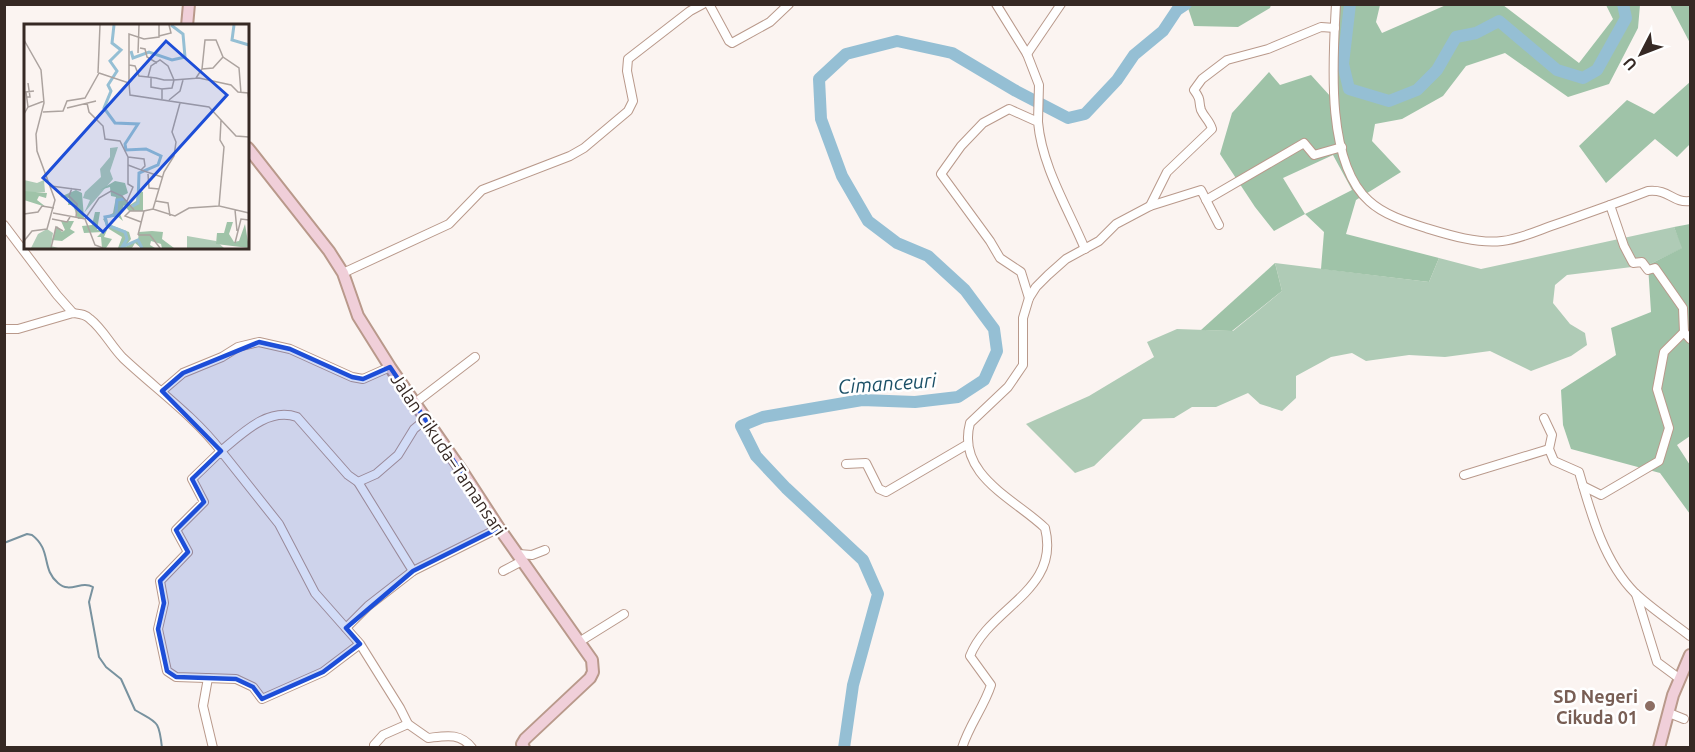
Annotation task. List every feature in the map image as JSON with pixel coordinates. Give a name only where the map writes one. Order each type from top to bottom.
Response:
[{"type":"street","points":[[187,24],[189,4]]},
{"type":"street","points":[[343,273],[449,224],[482,189],[570,156],[584,148],[628,111],[633,101],[627,71],[628,59],[679,22],[690,11],[703,4]]},
{"type":"street","points":[[709,4],[732,43],[770,22],[789,4]]},
{"type":"street","points":[[996,4],[1027,54],[1039,85],[1038,121]]},
{"type":"street","points":[[1027,54],[1061,4]]},
{"type":"street","points":[[1336,4],[1334,95],[1341,147],[1352,177],[1360,190],[1369,201],[1381,209],[1407,222],[1442,233],[1487,242],[1516,238],[1648,191],[1664,191],[1680,201],[1690,201]]},
{"type":"street","points":[[1150,206],[1167,172],[1212,129],[1201,110],[1200,98],[1194,90],[1202,79],[1227,60],[1268,49],[1321,27],[1335,28]]},
{"type":"street","points":[[1029,298],[1021,272],[999,258],[990,241],[941,174],[961,146],[983,123],[1009,109],[1038,122],[1040,138],[1058,192],[1085,249]]},
{"type":"street","points":[[1206,200],[1304,143],[1314,155],[1341,147]]},
{"type":"street","name":"Jalan Cikuda–Tamansari","points":[[249,149],[329,251],[343,273],[358,316],[390,367],[592,660],[593,672],[590,678],[521,746]]},
{"type":"street","points":[[962,747],[971,724],[986,702],[991,685],[970,656],[972,650],[990,625],[1035,584],[1044,569],[1047,536],[1045,528],[987,481],[973,460],[968,444],[970,423],[1008,387],[1023,365],[1023,318],[1029,298],[1047,275],[1066,260],[1099,241],[1116,224],[1150,206],[1201,190],[1219,225]]},
{"type":"street","points":[[1610,206],[1624,246],[1634,263],[1641,262],[1648,270],[1655,268],[1683,308],[1684,332],[1690,339]]},
{"type":"street","points":[[4,225],[73,313]]},
{"type":"street","points":[[4,329],[18,329],[73,313],[82,314],[91,320],[123,357],[211,437],[279,524],[315,593],[360,644],[408,724],[428,738],[452,735],[472,747]]},
{"type":"street","points":[[1582,486],[1601,495],[1659,461],[1669,428],[1657,389],[1660,370],[1664,352],[1684,332]]},
{"type":"street","points":[[162,391],[183,373],[222,357],[238,347],[259,342],[290,349],[352,377],[363,379],[390,367]]},
{"type":"street","points":[[415,403],[476,357]]},
{"type":"street","points":[[360,644],[323,672],[262,699],[253,687],[236,679],[176,677],[167,671],[158,629],[164,603],[160,581],[188,552],[176,530],[204,502],[192,479],[221,450],[267,417],[286,413],[297,417],[348,475],[358,482],[413,571]]},
{"type":"street","points":[[1544,418],[1552,435],[1549,449],[1554,460],[1579,472],[1607,553],[1625,581],[1661,615],[1690,636]]},
{"type":"street","points":[[358,482],[376,474],[398,455],[414,429],[426,419]]},
{"type":"street","points":[[846,465],[866,463],[879,489],[886,492],[968,444]]},
{"type":"street","points":[[1464,475],[1549,449]]},
{"type":"street","points":[[346,628],[368,606],[413,571],[499,528]]},
{"type":"street","points":[[503,571],[520,557],[545,550]]},
{"type":"street","points":[[1636,593],[1657,662],[1680,679]]},
{"type":"street","points":[[579,642],[624,614]]},
{"type":"street","points":[[1659,747],[1674,694],[1690,656]]},
{"type":"street","points":[[208,678],[203,706],[213,747]]},
{"type":"street","points":[[1669,713],[1684,718]]},
{"type":"street","points":[[375,747],[374,745],[383,735],[408,724]]},
{"type":"highlighted area","points":[[259,342],[290,349],[352,377],[363,379],[390,367],[499,528],[413,571],[346,628],[360,644],[323,672],[262,699],[253,687],[236,679],[176,677],[167,671],[158,629],[164,603],[160,581],[188,552],[176,530],[204,502],[192,479],[221,451],[162,391],[183,373]]},
{"type":"green space","points":[[1187,4],[1271,5],[1270,8],[1238,27],[1194,26]]},
{"type":"green space","points":[[1336,5],[1380,5],[1376,22],[1382,33],[1446,5],[1503,5],[1579,63],[1613,19],[1606,5],[1640,5],[1638,28],[1609,84],[1568,97],[1505,53],[1466,66],[1443,96],[1402,119],[1375,124],[1372,141],[1401,172],[1356,200],[1346,234],[1439,258],[1429,282],[1321,269],[1324,232],[1305,214],[1274,231],[1220,154],[1232,113],[1269,72],[1280,85],[1311,75],[1331,97],[1338,92],[1329,51]],"holes":[[[1333,155],[1352,190],[1305,214],[1283,178]]]},
{"type":"green space","points":[[1670,5],[1690,5],[1690,43]]},
{"type":"green space","points":[[1690,82],[1690,144],[1677,157],[1655,139],[1606,183],[1579,146],[1627,100],[1654,114]]},
{"type":"green space","points":[[1690,224],[1690,436],[1677,445],[1690,465],[1690,514],[1660,473],[1571,449],[1563,425],[1561,390],[1616,355],[1611,328],[1651,312],[1648,265],[1682,248],[1674,227]]},
{"type":"green space","points":[[1674,227],[1683,248],[1648,265],[1567,275],[1555,285],[1553,303],[1570,324],[1585,333],[1587,345],[1571,356],[1531,371],[1490,351],[1445,357],[1409,355],[1366,361],[1352,353],[1331,357],[1296,376],[1296,398],[1282,411],[1260,404],[1248,393],[1216,407],[1192,407],[1174,418],[1143,419],[1094,466],[1075,473],[1026,424],[1089,396],[1154,357],[1147,342],[1177,329],[1233,331],[1282,291],[1275,263],[1429,282],[1439,258],[1481,269]]},
{"type":"green space","points":[[1275,263],[1282,291],[1232,331],[1201,330]]},
{"type":"waterway","name":"Cimanceuri","points":[[844,748],[853,685],[878,594],[863,560],[786,488],[756,456],[741,426],[763,417],[862,400],[915,402],[958,397],[984,380],[997,351],[994,329],[965,290],[928,256],[897,243],[868,221],[842,176],[821,119],[819,79],[846,54],[897,41],[952,53],[1016,91],[1068,118],[1085,114],[1117,80],[1134,55],[1163,31],[1177,10],[1186,4]]},
{"type":"waterway","name":"Cimanceuri","points":[[1350,4],[1343,64],[1349,89],[1389,101],[1417,90],[1437,70],[1456,37],[1476,33],[1499,21],[1557,70],[1583,78],[1597,70],[1626,18],[1623,4]]},
{"type":"waterway","points":[[4,543],[27,534],[32,535],[42,547],[50,572],[58,583],[67,587],[84,585],[93,587],[89,602],[99,657],[106,667],[121,679],[135,710],[156,723],[162,748]]},
{"type":"place","name":"SD Negeri Cikuda 01","points":[[1650,706]]}]
